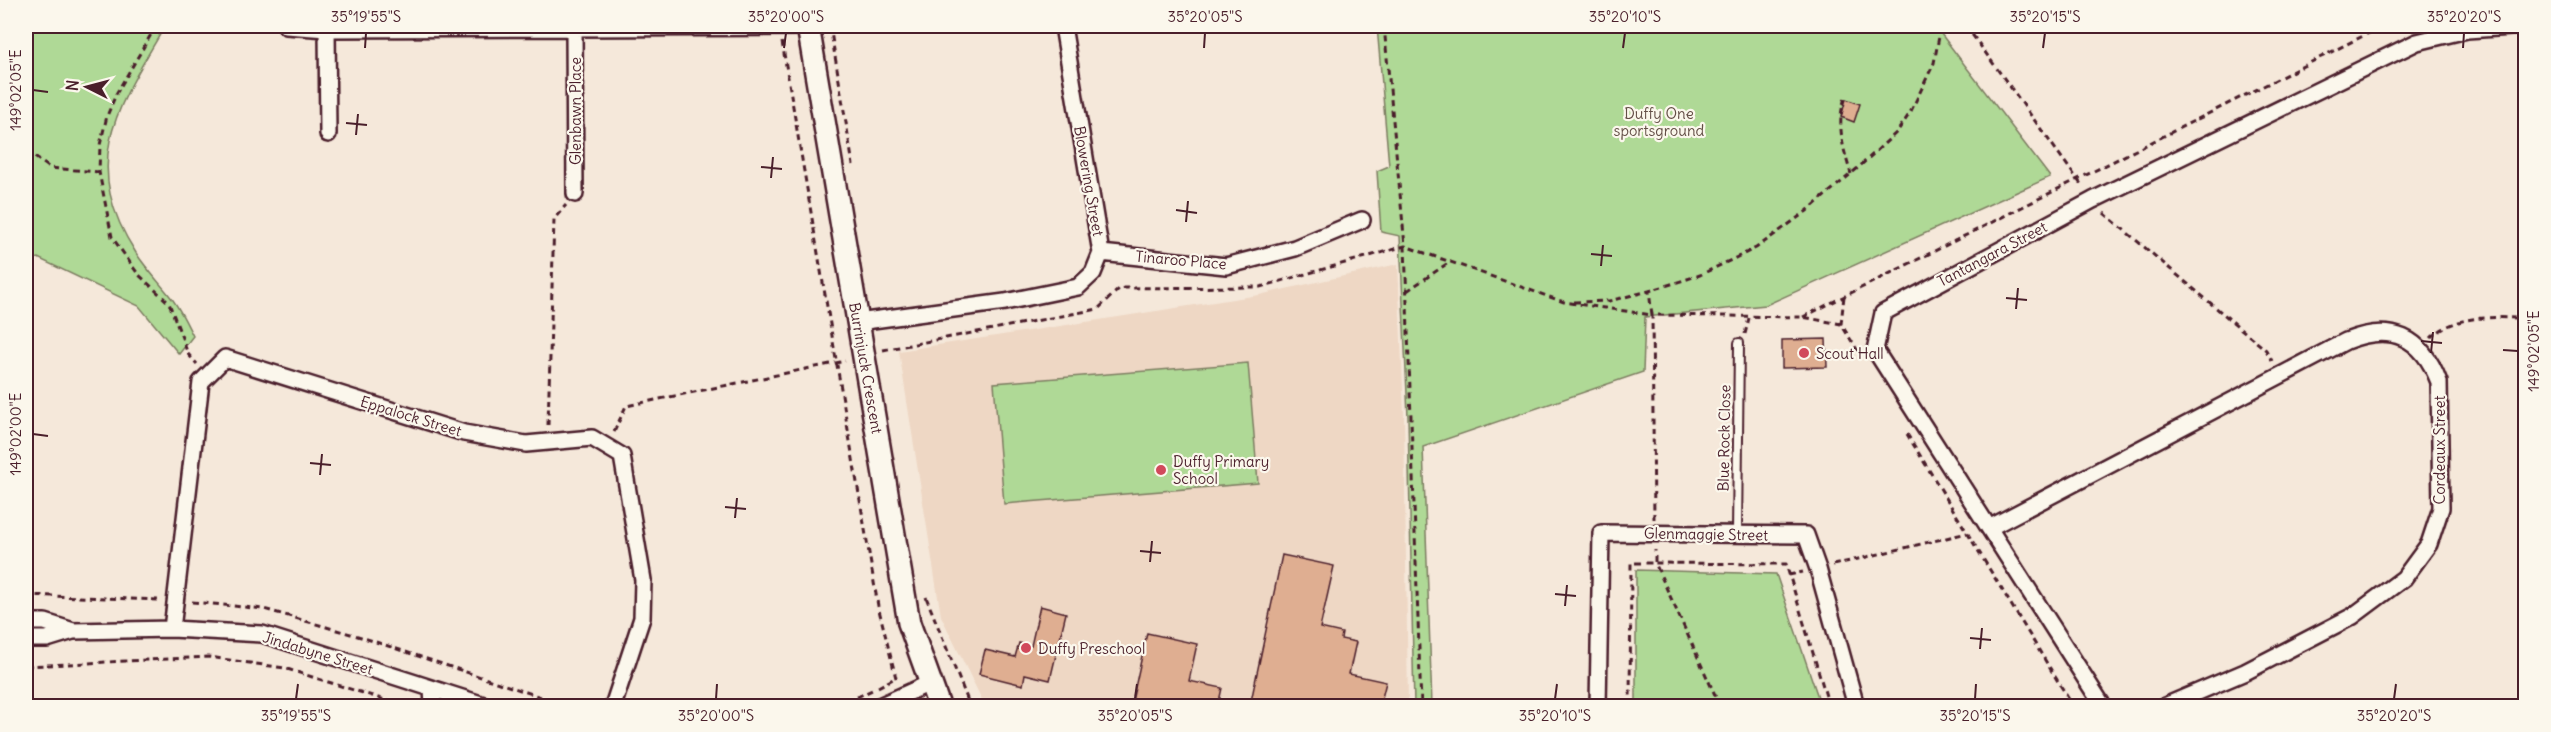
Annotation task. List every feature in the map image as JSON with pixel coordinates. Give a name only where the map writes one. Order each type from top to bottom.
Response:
[{"type":"street","points":[[286,26],[327,29],[808,26]]},
{"type":"street","name":"Burrinjuck Crescent","points":[[808,26],[909,623],[939,706]]},
{"type":"street","name":"Blowering Street","points":[[858,322],[1005,302],[1078,287],[1094,273],[1101,253],[1063,26]]},
{"type":"street","name":"Tantangara Street","points":[[2103,706],[1875,350],[1883,313],[2094,200],[2417,42],[2467,30],[2526,26]]},
{"type":"street","points":[[327,29],[328,134]]},
{"type":"street","name":"Glenbawn Place","points":[[574,29],[575,194]]},
{"type":"street","name":"Tinaroo Place","points":[[1101,253],[1226,266],[1295,248],[1362,220]]},
{"type":"street","points":[[1989,528],[2366,333],[2387,332],[2405,338],[2421,348]]},
{"type":"street","name":"Cordeaux Street","points":[[2165,706],[2245,672],[2353,616],[2404,578],[2429,544],[2441,508],[2439,391],[2432,364],[2421,348]]},
{"type":"street","name":"Eppalock Street","points":[[207,375],[225,358],[464,434],[526,444],[592,438],[607,448]]},
{"type":"street","points":[[172,629],[201,382],[207,375]]},
{"type":"street","points":[[607,448],[622,456],[643,580],[642,618],[613,706]]},
{"type":"street","name":"Glenmaggie Street","points":[[1599,706],[1601,533],[1806,535],[1818,569],[1856,706]]},
{"type":"street","name":"Jindabyne Street","points":[[26,622],[45,622],[73,632]]},
{"type":"street","name":"Jindabyne Street","points":[[26,639],[46,639],[73,632],[172,629],[262,634],[487,706]]},
{"type":"street","points":[[879,706],[930,682]]},
{"type":"street","points":[[432,689],[433,706]]},
{"type":"lane","name":"Blue Rock Close","points":[[1737,534],[1739,343]]},
{"type":"path","points":[[156,26],[116,94],[107,116],[100,145],[99,172],[112,237],[138,274],[169,303],[188,354],[207,375]]},
{"type":"path","points":[[1384,26],[1405,246],[1421,706]]},
{"type":"path","points":[[1563,302],[1609,301],[1700,275],[1756,248],[1791,224],[1897,132],[1910,113],[1934,63],[1941,26]]},
{"type":"path","points":[[1966,26],[2078,180]]},
{"type":"path","points":[[1802,317],[2383,26]]},
{"type":"path","points":[[780,27],[835,364],[878,606],[895,678],[838,706]]},
{"type":"path","points":[[1845,98],[1840,123],[1851,174]]},
{"type":"path","points":[[26,151],[50,168],[99,172]]},
{"type":"path","points":[[548,442],[554,219],[575,194]]},
{"type":"path","points":[[2107,218],[2266,351],[2281,375]]},
{"type":"path","points":[[885,361],[883,350],[1098,309],[1120,288],[1260,287],[1405,246],[1563,302],[1652,315],[1802,317],[1841,324]]},
{"type":"path","points":[[1407,291],[1451,261]]},
{"type":"path","points":[[1649,291],[1652,315],[1655,563],[1720,706]]},
{"type":"path","points":[[1844,296],[1841,324],[1859,354]]},
{"type":"path","points":[[2421,348],[2443,327],[2467,319],[2526,318]]},
{"type":"path","points":[[607,448],[626,406],[835,364]]},
{"type":"path","points":[[1907,434],[2073,706]]},
{"type":"path","points":[[1789,575],[1989,528]]},
{"type":"path","points":[[1630,706],[1631,563],[1786,564],[1829,706]]},
{"type":"path","points":[[923,589],[950,664],[970,706]]},
{"type":"path","points":[[26,666],[209,657],[284,668],[404,706]]},
{"type":"shaded area","name":"Duffy Primary School","points":[[1398,264],[1404,416],[1408,706],[985,706],[941,616],[899,351],[1259,295]]},
{"type":"green space","points":[[26,26],[165,26],[132,83],[120,109],[111,136],[107,163],[109,191],[119,221],[136,253],[176,304],[193,336],[179,354],[139,306],[38,258],[26,261]]},
{"type":"green space","name":"Duffy One sportsground","points":[[1377,26],[1935,26],[2050,177],[1766,305],[1645,317],[1643,372],[1423,447],[1432,706],[1414,706],[1408,417],[1400,236],[1381,232],[1377,171],[1389,166]]},
{"type":"green space","points":[[1248,363],[1258,483],[1004,504],[994,383]]},
{"type":"green space","points":[[1636,570],[1776,574],[1821,706],[1636,706]]},
{"type":"building","points":[[1846,99],[1860,104],[1854,122],[1841,117]]},
{"type":"building","name":"Scout Hall","points":[[1826,339],[1827,367],[1782,368],[1782,340]]},
{"type":"building","points":[[1282,555],[1334,566],[1320,628],[1342,633],[1341,639],[1356,642],[1349,674],[1386,682],[1380,706],[1250,706]]},
{"type":"building","points":[[1040,606],[1066,613],[1050,680],[1025,674],[1023,685],[979,674],[985,650],[1015,657],[1019,643],[1031,646]]},
{"type":"building","points":[[1147,633],[1197,644],[1189,681],[1222,688],[1218,706],[1131,706]]},
{"type":"place","name":"Scout Hall","points":[[1804,353]]},
{"type":"place","name":"Duffy Primary School","points":[[1161,470]]},
{"type":"place","name":"Duffy Preschool","points":[[1026,648]]}]
